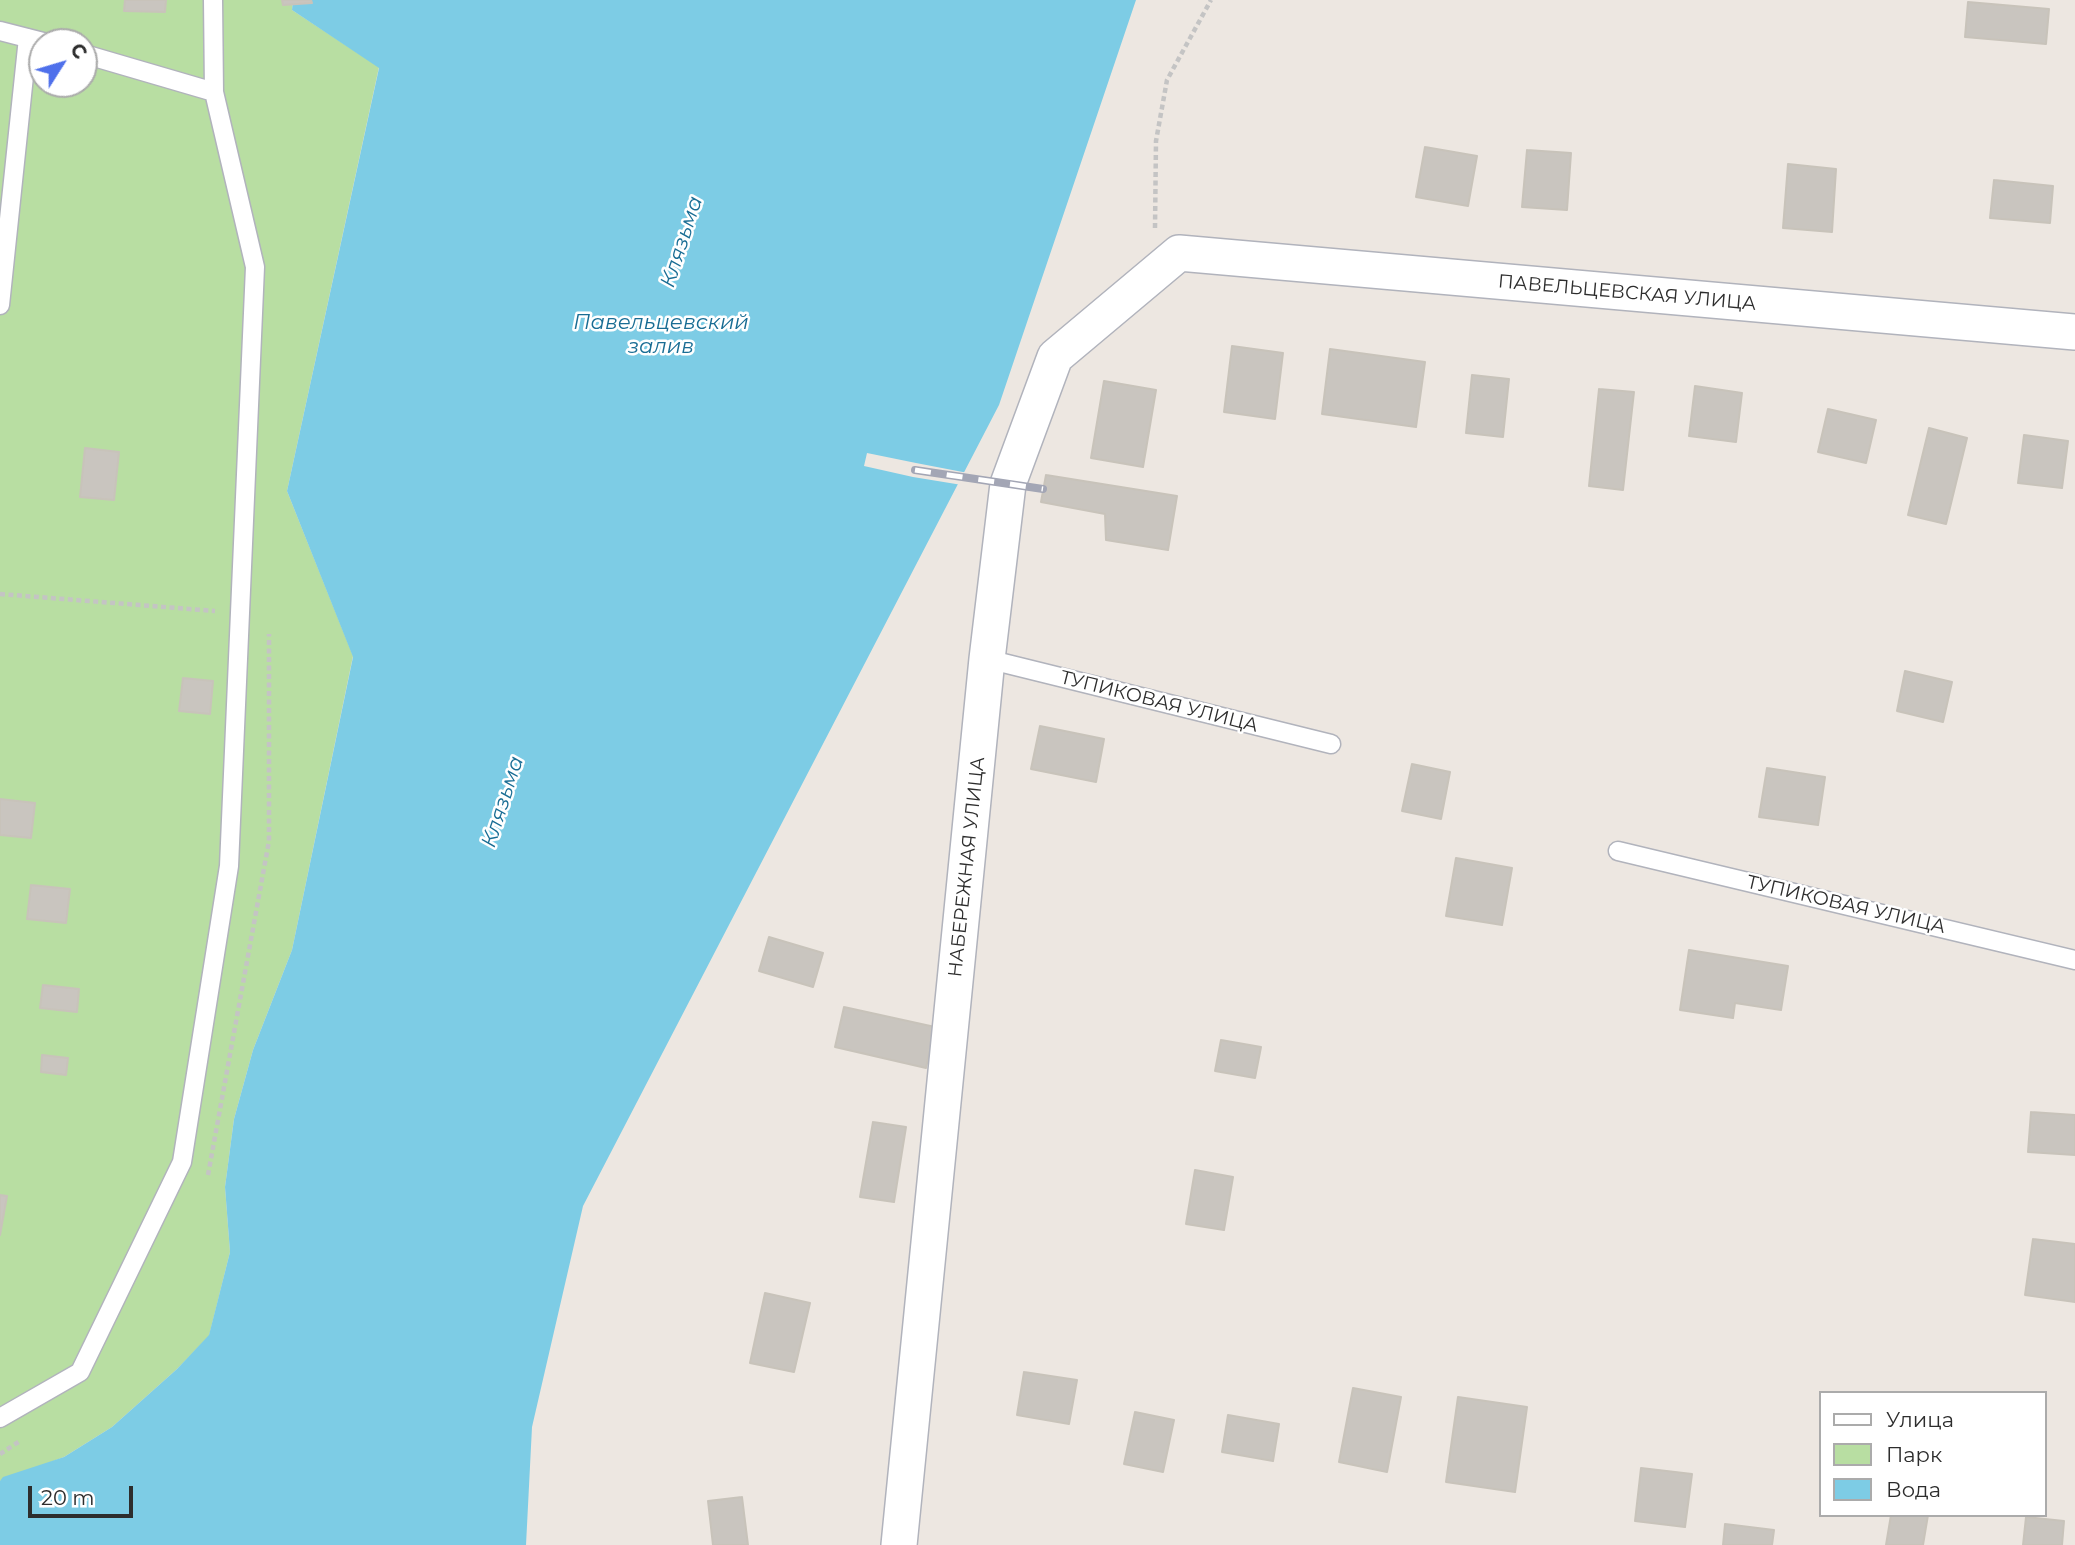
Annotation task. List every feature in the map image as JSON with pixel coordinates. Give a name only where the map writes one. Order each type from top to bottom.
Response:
[{"type":"street","name":"ПАВЕЛЬЦЕВСКАЯ УЛИЦА","points":[[1166,264],[2075,332]]},
{"type":"street","name":"НАБЕРЕЖНАЯ УЛИЦА","points":[[899,1545],[987,659],[1008,484],[1055,357],[1166,264]]},
{"type":"lane","points":[[0,1418],[80,1371],[182,1162],[229,866],[255,267],[214,92],[213,0]]},
{"type":"lane","points":[[0,31],[28,38]]},
{"type":"lane","points":[[98,58],[214,92]]},
{"type":"lane","points":[[0,305],[28,93]]},
{"type":"lane","name":"ТУПИКОВАЯ УЛИЦА","points":[[987,659],[1331,744]]},
{"type":"lane","name":"ТУПИКОВАЯ УЛИЦА","points":[[1618,850],[2075,960]]},
{"type":"path","points":[[1166,264],[1156,141],[1167,80],[1211,0]]},
{"type":"green space","points":[[0,0],[293,0],[292,10],[379,67],[287,491],[353,656],[292,950],[253,1050],[234,1119],[225,1187],[230,1252],[209,1336],[177,1369],[112,1427],[64,1457],[0,1481]]},
{"type":"water","name":"Павельцевский залив","points":[[293,0],[1136,0],[999,405],[583,1206],[532,1427],[526,1545],[0,1545],[0,1481],[3,1477],[64,1457],[112,1427],[177,1369],[209,1335],[230,1252],[225,1187],[234,1119],[253,1050],[292,950],[353,657],[287,491],[379,68],[292,10]]},
{"type":"pier","points":[[867,453],[968,473],[962,485],[913,477],[864,466]]},
{"type":"building","points":[[125,0],[166,0],[165,12],[124,11]]},
{"type":"building","points":[[282,0],[311,0],[312,3],[283,5]]},
{"type":"building","points":[[1968,2],[2049,9],[2046,44],[1965,37]]},
{"type":"building","points":[[1425,147],[1477,156],[1468,206],[1416,197]]},
{"type":"building","points":[[1527,150],[1571,153],[1567,210],[1522,207]]},
{"type":"building","points":[[1788,164],[1836,169],[1832,232],[1783,228]]},
{"type":"building","points":[[1994,180],[2053,186],[2050,223],[1990,218]]},
{"type":"building","points":[[1232,346],[1283,353],[1275,419],[1224,412]]},
{"type":"building","points":[[1330,349],[1425,362],[1416,427],[1322,414]]},
{"type":"building","points":[[1472,375],[1509,379],[1503,437],[1466,433]]},
{"type":"building","points":[[1104,381],[1156,390],[1143,467],[1091,458]]},
{"type":"building","points":[[1695,386],[1742,393],[1736,442],[1689,436]]},
{"type":"building","points":[[1599,389],[1634,392],[1623,490],[1589,486]]},
{"type":"building","points":[[1828,409],[1876,420],[1866,463],[1818,452]]},
{"type":"building","points":[[1929,428],[1967,438],[1946,524],[1908,515]]},
{"type":"building","points":[[2024,435],[2068,441],[2062,488],[2018,483]]},
{"type":"building","points":[[85,448],[119,452],[114,500],[80,497]]},
{"type":"building","points":[[1046,475],[1177,496],[1168,550],[1106,540],[1105,514],[1041,502]]},
{"type":"building","points":[[1905,671],[1952,682],[1943,722],[1897,711]]},
{"type":"building","points":[[183,678],[213,681],[210,714],[179,711]]},
{"type":"building","points":[[1040,726],[1104,739],[1096,782],[1031,769]]},
{"type":"building","points":[[1412,764],[1450,772],[1441,819],[1402,811]]},
{"type":"building","points":[[1767,768],[1825,777],[1818,825],[1759,817]]},
{"type":"building","points":[[0,799],[35,803],[31,838],[0,835]]},
{"type":"building","points":[[1456,858],[1512,868],[1502,925],[1446,916]]},
{"type":"building","points":[[31,885],[70,889],[66,923],[27,919]]},
{"type":"building","points":[[769,937],[823,953],[813,987],[759,971]]},
{"type":"building","points":[[1689,950],[1788,966],[1781,1010],[1735,1003],[1733,1018],[1680,1010]]},
{"type":"building","points":[[43,985],[79,989],[77,1012],[40,1008]]},
{"type":"building","points":[[844,1007],[935,1027],[926,1068],[835,1047]]},
{"type":"building","points":[[1221,1040],[1261,1047],[1255,1078],[1215,1071]]},
{"type":"building","points":[[42,1055],[68,1058],[66,1075],[41,1072]]},
{"type":"building","points":[[2031,1112],[2075,1115],[2075,1155],[2028,1152]]},
{"type":"building","points":[[873,1122],[906,1127],[894,1202],[860,1197]]},
{"type":"building","points":[[1195,1170],[1233,1177],[1224,1230],[1186,1224]]},
{"type":"building","points":[[0,1195],[7,1196],[0,1235]]},
{"type":"building","points":[[2033,1239],[2075,1244],[2075,1302],[2025,1295]]},
{"type":"building","points":[[765,1293],[810,1303],[794,1372],[750,1363]]},
{"type":"building","points":[[1024,1372],[1077,1380],[1069,1424],[1017,1415]]},
{"type":"building","points":[[1353,1388],[1401,1397],[1387,1472],[1339,1462]]},
{"type":"building","points":[[1458,1397],[1527,1407],[1515,1492],[1446,1482]]},
{"type":"building","points":[[1135,1412],[1174,1420],[1163,1472],[1124,1464]]},
{"type":"building","points":[[1228,1415],[1279,1424],[1273,1461],[1222,1452]]},
{"type":"building","points":[[1641,1468],[1692,1474],[1685,1527],[1635,1521]]},
{"type":"building","points":[[742,1497],[748,1545],[713,1545],[708,1501]]},
{"type":"building","points":[[1891,1517],[1928,1517],[1923,1545],[1886,1545]]},
{"type":"building","points":[[2026,1517],[2064,1521],[2062,1545],[2023,1545]]},
{"type":"building","points":[[1725,1524],[1774,1530],[1772,1545],[1723,1545]]},
{"type":"railway","points":[[915,470],[1043,489]]},
{"type":"water label","name":"Клязьма","points":[[682,242]]},
{"type":"water label","name":"Клязьма","points":[[503,802]]}]
